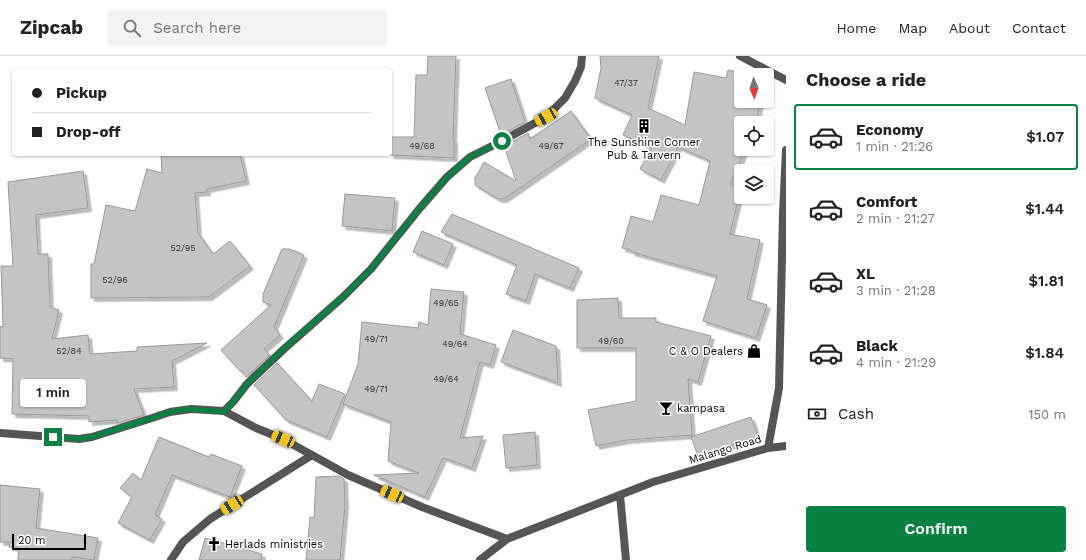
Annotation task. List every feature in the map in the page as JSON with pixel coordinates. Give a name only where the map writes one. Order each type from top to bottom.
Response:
[{"type":"street","points":[[224,412],[247,384],[284,348],[343,297],[371,269],[447,177],[470,157],[546,117],[565,98],[575,82],[581,67],[582,56]]},
{"type":"street","points":[[740,56],[786,80]]},
{"type":"street","name":"Malango Road","points":[[480,560],[507,539],[653,482],[768,448],[779,388],[786,150]]},
{"type":"street","points":[[0,433],[79,439],[92,437],[170,412],[190,409],[224,412],[256,428],[283,439],[348,475],[422,507],[507,539]]},
{"type":"street","points":[[768,448],[786,446]]},
{"type":"street","points":[[171,560],[183,542],[210,519],[312,455]]},
{"type":"street","points":[[620,495],[626,560]]},
{"type":"building","points":[[428,56],[456,56],[453,139],[454,158],[392,155],[392,137],[414,137],[416,75],[427,75]]},
{"type":"building","points":[[600,56],[659,56],[648,108],[685,125],[694,72],[726,78],[728,70],[734,71],[734,108],[759,108],[758,116],[734,116],[734,156],[742,156],[739,164],[734,164],[734,175],[730,185],[734,186],[734,204],[737,204],[730,234],[760,240],[747,299],[767,305],[756,338],[703,321],[717,276],[631,252],[631,250],[622,248],[631,216],[653,222],[661,195],[699,205],[710,161],[678,147],[661,180],[640,169],[651,148],[623,135],[632,115],[595,98],[601,68]]},
{"type":"building","points":[[511,79],[525,122],[501,135],[485,88]]},
{"type":"building","points":[[571,111],[591,139],[504,199],[498,199],[475,185],[475,178],[484,162],[516,181],[504,146],[528,133],[530,139]]},
{"type":"building","points":[[161,156],[240,156],[246,181],[207,189],[207,192],[195,193],[198,233],[213,254],[230,241],[250,266],[209,297],[91,298],[91,264],[94,264],[106,205],[135,211],[147,169],[162,173]]},
{"type":"building","points":[[83,171],[88,208],[36,215],[38,254],[48,254],[50,307],[59,310],[52,339],[88,335],[90,354],[137,351],[137,347],[207,343],[172,361],[174,387],[134,389],[144,415],[118,423],[117,420],[89,422],[89,416],[12,414],[13,359],[0,358],[0,326],[3,327],[1,266],[13,266],[8,182]]},
{"type":"building","points":[[345,194],[395,198],[392,231],[342,226]]},
{"type":"building","points":[[452,214],[579,268],[570,288],[535,274],[526,301],[506,294],[517,265],[441,232]]},
{"type":"building","points":[[422,231],[453,244],[444,265],[413,252]]},
{"type":"building","points":[[282,249],[290,249],[304,255],[274,327],[280,335],[264,349],[270,355],[246,377],[221,350],[271,305],[263,302],[263,294]]},
{"type":"building","points":[[431,289],[464,292],[460,334],[496,345],[490,365],[480,362],[460,438],[483,436],[472,468],[443,458],[425,497],[374,475],[419,473],[388,461],[391,422],[343,404],[358,364],[362,322],[418,328],[419,322],[428,325]]},
{"type":"building","points":[[618,298],[619,318],[656,318],[656,322],[711,336],[698,382],[688,379],[692,435],[627,440],[596,446],[588,410],[636,401],[636,348],[577,348],[577,300]]},
{"type":"building","points":[[513,330],[556,346],[558,383],[501,362]]},
{"type":"building","points":[[277,363],[312,401],[319,384],[345,394],[327,437],[286,420],[254,385]]},
{"type":"building","points":[[751,417],[758,437],[698,456],[691,437]]},
{"type":"building","points":[[535,432],[537,465],[506,468],[503,435]]},
{"type":"building","points":[[159,437],[209,457],[211,454],[242,466],[230,497],[172,475],[155,515],[162,519],[150,540],[118,523],[132,497],[120,488],[133,473],[141,480]]},
{"type":"building","points":[[339,476],[344,479],[345,505],[340,560],[306,560],[310,517],[314,518],[316,477]]},
{"type":"building","points":[[0,485],[40,489],[36,528],[98,538],[94,560],[72,557],[72,560],[18,560],[19,548],[9,547],[10,542],[0,542]]},
{"type":"building","name":"Herlads ministries","points":[[205,538],[262,554],[261,560],[199,560]]},
{"type":"place","name":"The Sunshine Corner Pub & Tarvern","points":[[644,126]]},
{"type":"place","name":"C & O Dealers","points":[[754,351]]},
{"type":"place","name":"kampasa","points":[[666,408]]},
{"type":"place","name":"Herlads ministries","points":[[214,544]]},
{"type":"route","points":[[53,437],[79,439],[92,437],[170,412],[190,409],[224,412],[247,384],[284,348],[343,297],[371,269],[447,177],[470,157],[502,141]]}]
